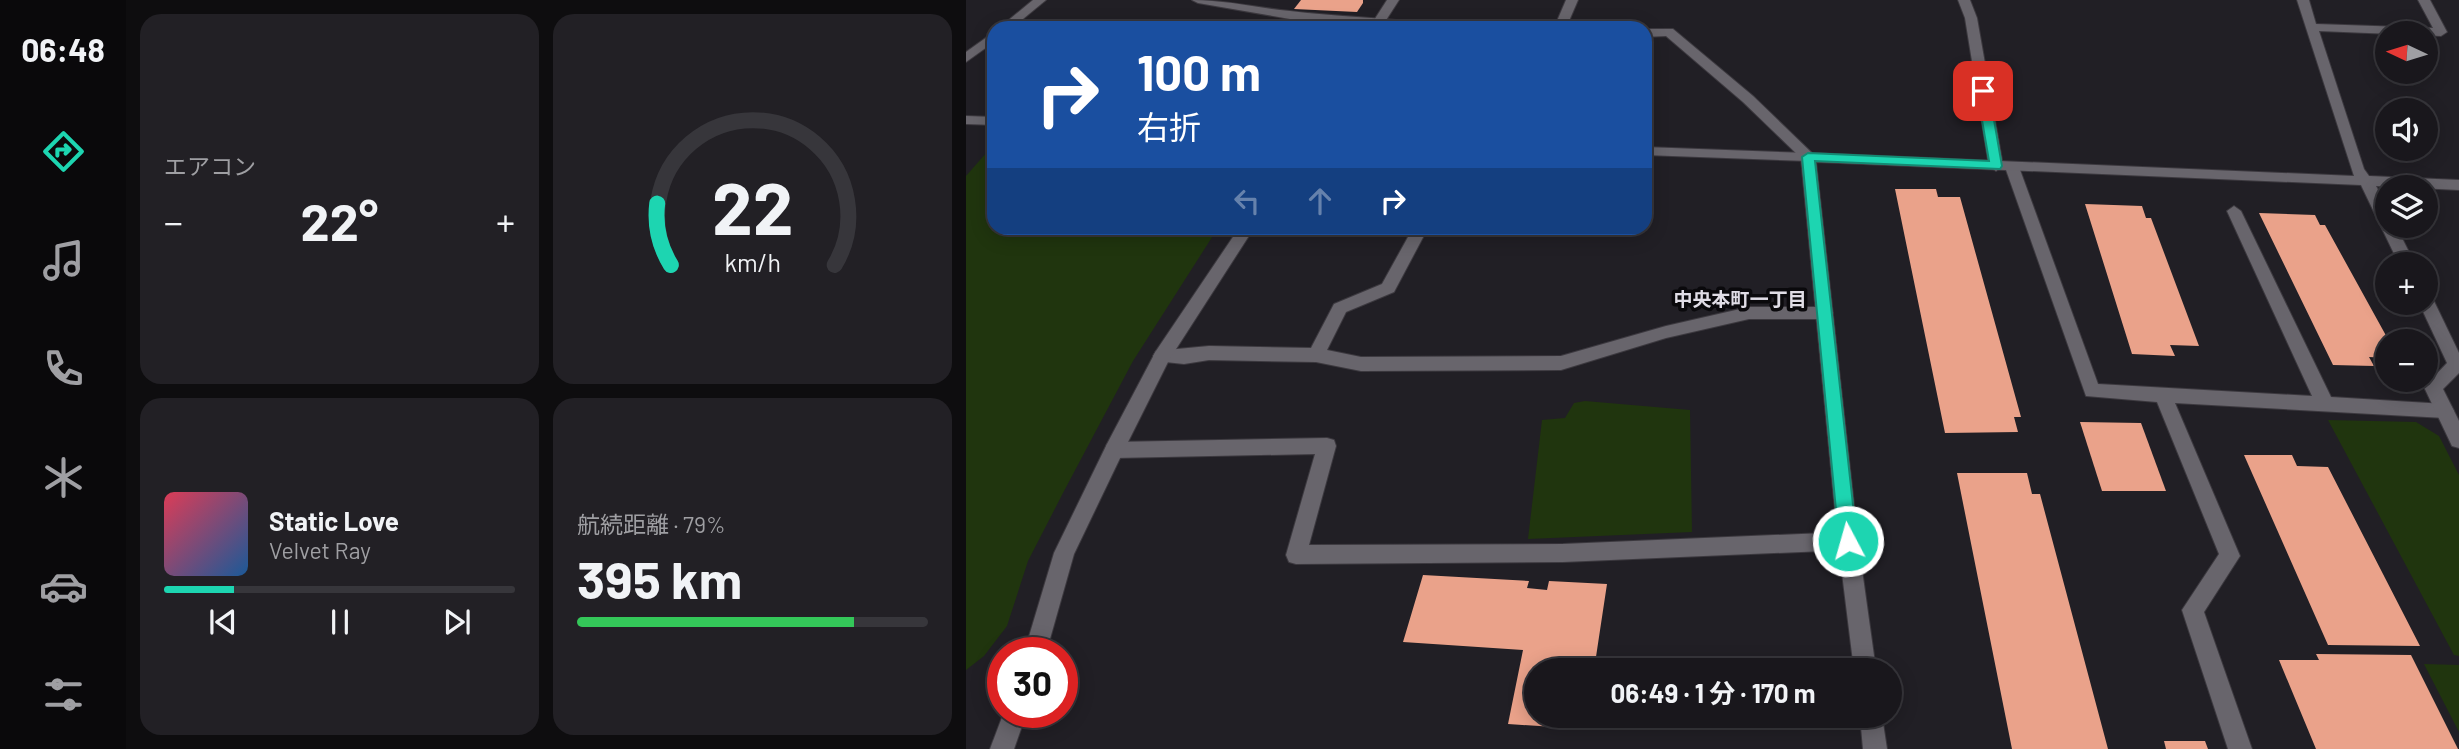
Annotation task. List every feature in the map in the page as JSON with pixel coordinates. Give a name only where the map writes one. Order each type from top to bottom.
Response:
[{"type":"street","points":[[1013,21],[1040,0]]},
{"type":"street","points":[[1198,0],[1348,21]]},
{"type":"street","points":[[1379,21],[1393,0]]},
{"type":"street","points":[[1563,21],[1572,0]]},
{"type":"street","points":[[1964,0],[2004,166],[2092,391],[2445,411]]},
{"type":"street","points":[[2303,0],[2357,170],[2375,200]]},
{"type":"street","points":[[2312,27],[2441,32],[2424,0]]},
{"type":"street","points":[[1652,33],[1669,32],[1748,99],[1808,157],[1848,541],[1863,658]]},
{"type":"street","points":[[966,58],[987,42]]},
{"type":"street","points":[[966,120],[987,121]]},
{"type":"street","points":[[1652,151],[2459,185]]},
{"type":"street","points":[[2234,211],[2325,404]]},
{"type":"street","points":[[1040,637],[1065,554],[1114,450],[1162,356],[1240,235]]},
{"type":"street","points":[[1316,355],[1340,308],[1388,288],[1416,235]]},
{"type":"street","points":[[1162,356],[1184,357],[1209,353],[1316,355],[1361,364],[1560,363],[1665,332],[1749,313],[1825,313]]},
{"type":"street","points":[[2432,315],[2456,365],[2432,387],[2459,440]]},
{"type":"street","points":[[2164,395],[2230,556],[2193,610],[2240,749]]},
{"type":"street","points":[[1114,450],[1327,446],[1296,555],[1563,553],[1848,541]]},
{"type":"street","points":[[1002,749],[1010,728]]},
{"type":"street","points":[[1872,728],[1875,749]]},
{"type":"green space","points":[[987,152],[987,235],[1213,235],[1133,361],[1063,493],[1028,561],[1007,626],[999,637],[987,637],[987,652],[966,670],[966,176]]},
{"type":"green space","points":[[1585,401],[1690,410],[1692,532],[1528,539],[1542,420],[1565,418],[1574,403]]},
{"type":"green space","points":[[2328,420],[2416,422],[2439,436],[2459,475],[2459,656],[2454,655]]},
{"type":"green space","points":[[2424,664],[2459,665],[2459,732]]},
{"type":"building","points":[[1301,0],[1363,0],[1363,3],[1357,12],[1294,9]]},
{"type":"building","points":[[1895,189],[1936,189],[1938,197],[1960,197],[2021,417],[2014,417],[2018,432],[1945,433]]},
{"type":"building","points":[[2085,204],[2142,206],[2146,218],[2151,218],[2199,346],[2170,345],[2175,356],[2132,354]]},
{"type":"building","points":[[2259,213],[2315,215],[2320,225],[2325,225],[2382,329],[2375,329],[2375,357],[2369,357],[2374,366],[2333,365]]},
{"type":"building","points":[[2080,422],[2141,423],[2166,491],[2102,491]]},
{"type":"building","points":[[2244,455],[2292,455],[2297,466],[2328,467],[2420,646],[2328,645]]},
{"type":"building","points":[[1957,473],[2027,473],[2032,494],[2040,494],[2108,749],[2012,749]]},
{"type":"building","points":[[1423,575],[1529,581],[1527,588],[1547,590],[1549,581],[1607,584],[1596,658],[1524,658],[1524,725],[1508,724],[1523,650],[1403,642]]},
{"type":"building","points":[[2316,654],[2411,655],[2458,749],[2316,749],[2279,660],[2319,660]]},
{"type":"building","points":[[2164,741],[2205,741],[2208,749],[2166,749]]},
{"type":"district","name":"中央本町一丁目","points":[[1740,298]]},
{"type":"route","points":[[1848,541],[1808,157],[1996,166],[1983,91]]}]
